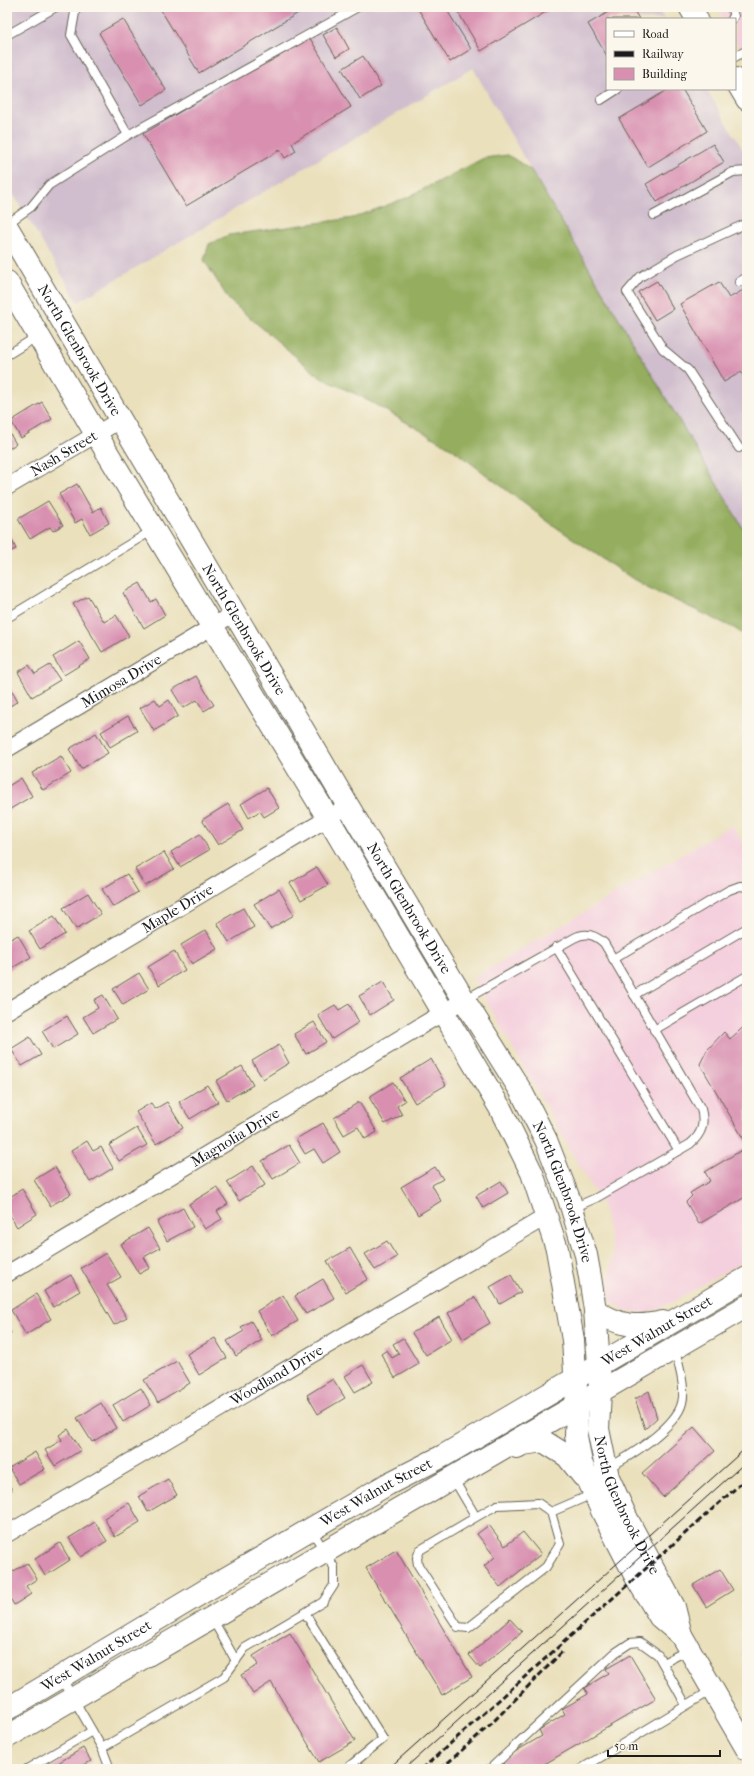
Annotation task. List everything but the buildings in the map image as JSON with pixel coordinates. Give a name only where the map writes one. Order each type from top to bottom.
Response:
[{"type":"main road","points":[[690,7],[696,18]]},
{"type":"main road","points":[[736,81],[747,98]]},
{"type":"main road","name":"North Glenbrook Drive","points":[[7,227],[348,806],[464,1000],[521,1091],[546,1140],[572,1208],[586,1255],[595,1310],[599,1364],[600,1392],[598,1429],[608,1477],[627,1518],[674,1607],[685,1642],[712,1690],[746,1744]]},
{"type":"main road","name":"North Glenbrook Drive","points":[[7,282],[153,530],[328,818],[500,1108],[521,1148],[532,1173],[547,1216],[563,1274],[573,1340],[577,1405],[576,1436],[581,1463],[594,1493],[636,1577],[660,1617],[685,1642]]},
{"type":"main road","name":"West Walnut Street","points":[[7,1709],[311,1529],[394,1481],[442,1456],[747,1278]]},
{"type":"main road","name":"West Walnut Street","points":[[7,1737],[747,1306]]},
{"type":"main road","points":[[595,1310],[612,1320],[636,1326],[676,1319]]},
{"type":"main road","points":[[453,1477],[462,1476],[523,1444],[543,1441],[567,1456],[579,1470],[594,1493]]},
{"type":"street","name":"Nash Street","points":[[7,487],[120,420]]},
{"type":"street","name":"Mimosa Drive","points":[[7,749],[234,613]]},
{"type":"street","name":"Maple Drive","points":[[7,1011],[348,806]]},
{"type":"street","name":"Magnolia Drive","points":[[7,1274],[443,1014],[464,1000]]},
{"type":"street","name":"Woodland Drive","points":[[7,1534],[547,1216]]},
{"type":"lane","points":[[7,34],[56,7]]},
{"type":"lane","points":[[76,7],[72,35],[128,135]]},
{"type":"lane","points":[[7,224],[32,207],[49,186],[128,135],[358,7]]},
{"type":"lane","points":[[731,7],[734,16],[733,18]]},
{"type":"lane","points":[[736,56],[747,50]]},
{"type":"lane","points":[[601,100],[616,90]]},
{"type":"lane","points":[[654,215],[733,172],[747,171]]},
{"type":"lane","points":[[739,448],[688,370],[663,349],[627,292],[640,277],[677,255],[747,224]]},
{"type":"lane","points":[[739,282],[747,277]]},
{"type":"lane","points":[[7,354],[39,335]]},
{"type":"lane","points":[[7,618],[153,530]]},
{"type":"lane","points":[[613,959],[729,890],[740,886],[747,887]]},
{"type":"lane","points":[[634,995],[747,928]]},
{"type":"lane","points":[[464,1000],[580,935],[586,934],[599,939],[604,944],[701,1109],[704,1119],[698,1138],[679,1151],[596,1198],[572,1208]]},
{"type":"lane","points":[[556,948],[679,1151]]},
{"type":"lane","points":[[654,1030],[747,976]]},
{"type":"lane","points":[[606,1468],[644,1446],[677,1415],[682,1404],[683,1394],[678,1362],[673,1349]]},
{"type":"lane","points":[[453,1477],[476,1517]]},
{"type":"lane","points":[[551,1512],[594,1493]]},
{"type":"lane","points":[[538,1503],[551,1512],[560,1544],[546,1566],[468,1628],[458,1628],[418,1565],[417,1558],[420,1550],[476,1517],[497,1505],[538,1503]]},
{"type":"lane","points":[[102,1748],[224,1677],[245,1648],[323,1602],[334,1585],[334,1567],[311,1529]]},
{"type":"lane","points":[[305,1613],[383,1739],[346,1769]]},
{"type":"lane","points":[[211,1618],[236,1661]]},
{"type":"lane","points":[[490,1769],[615,1653],[630,1643],[640,1642],[658,1655],[686,1705]]},
{"type":"lane","points":[[662,1663],[685,1642]]},
{"type":"lane","points":[[60,1677],[102,1748],[110,1769]]},
{"type":"lane","points":[[581,1769],[712,1690]]},
{"type":"lane","points":[[27,1769],[92,1731]]},
{"type":"shaded area","points":[[7,7],[657,7],[663,18],[606,18],[606,90],[707,90],[747,156],[747,535],[531,170],[473,68],[78,302],[7,184]]},
{"type":"shaded area","points":[[717,7],[747,7],[747,60],[736,41],[736,18],[723,18]]},
{"type":"shaded area","points":[[732,825],[747,850],[747,1259],[674,1301],[647,1313],[625,1310],[610,1300],[609,1279],[613,1252],[603,1207],[473,978]]},
{"type":"green space","points":[[508,155],[531,170],[747,535],[747,637],[734,628],[633,579],[550,523],[451,448],[362,397],[321,378],[229,300],[204,260],[209,244],[229,235],[353,218],[406,198],[484,158]]},
{"type":"tram line","points":[[388,1769],[747,1447]]},
{"type":"tram line","points":[[404,1769],[747,1461]]},
{"type":"railway","points":[[422,1769],[747,1478]]},
{"type":"railway","points":[[441,1769],[491,1724],[563,1651]]}]
